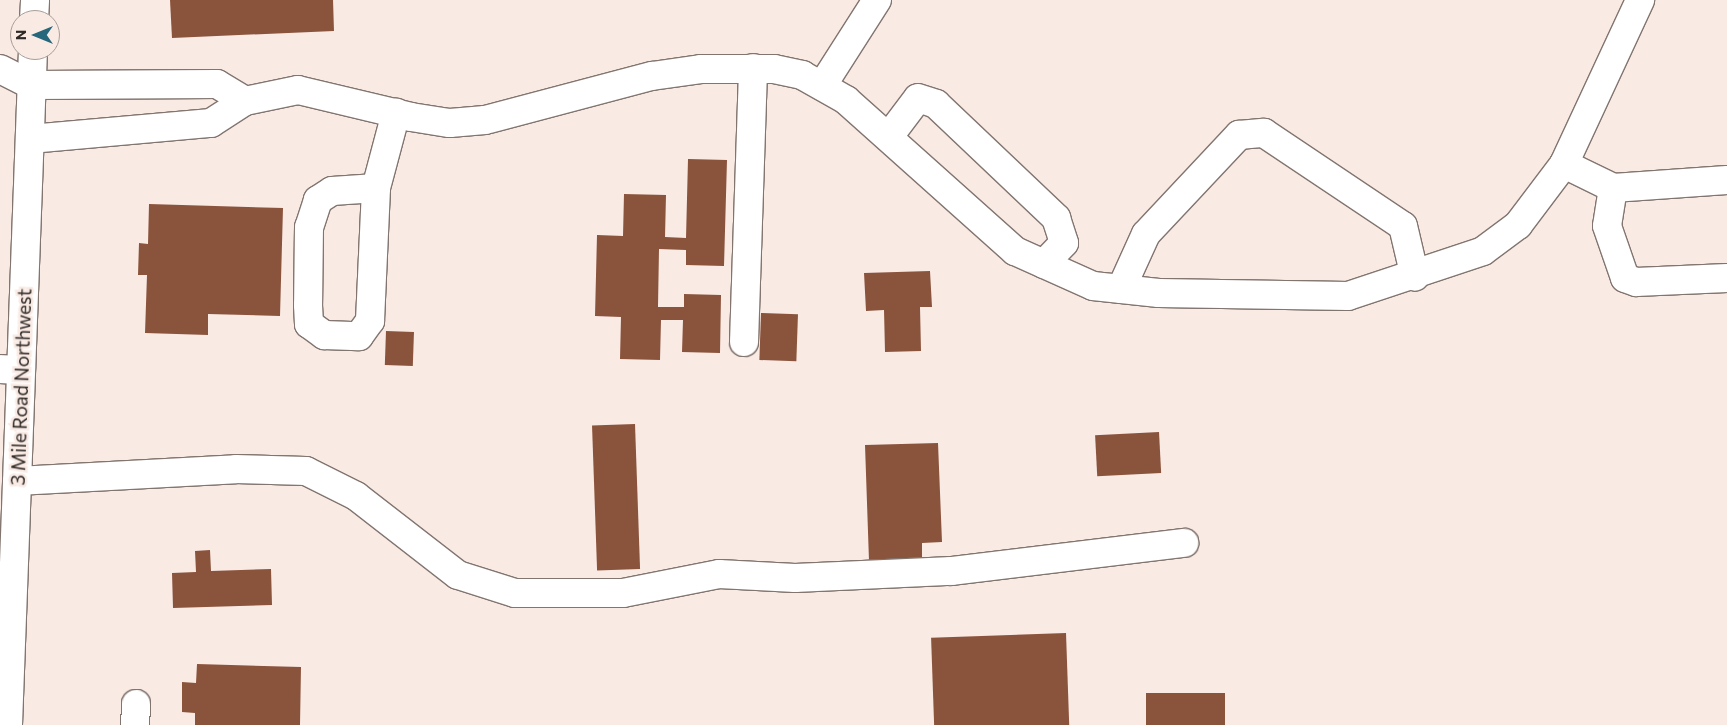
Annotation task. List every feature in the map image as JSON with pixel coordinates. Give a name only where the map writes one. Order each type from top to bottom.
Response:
[{"type":"street","points":[[822,86],[877,0]]},
{"type":"street","points":[[30,139],[211,123],[245,101],[298,90],[396,114],[450,122],[485,120],[652,76],[753,68],[802,74],[822,86],[890,135],[1015,251],[1093,286],[1121,289],[1348,296],[1415,277],[1483,252],[1518,225],[1564,164],[1640,0]]},
{"type":"street","name":"3 Mile Road Northwest","points":[[6,723],[17,481],[11,370],[30,139],[33,60]]},
{"type":"street","points":[[744,342],[753,68]]},
{"type":"street","points":[[0,69],[32,85],[218,84],[245,101]]},
{"type":"street","points":[[890,135],[918,98],[936,104],[1056,218],[1064,243],[1044,264]]},
{"type":"street","points":[[376,188],[332,191],[318,200],[309,227],[308,305],[309,324],[324,335],[359,336],[370,321],[376,188],[396,114]]},
{"type":"street","points":[[1121,289],[1146,234],[1239,135],[1264,133],[1403,226],[1415,277]]},
{"type":"street","points":[[1564,164],[1613,188],[1727,180]]},
{"type":"street","points":[[1613,188],[1608,226],[1624,278],[1636,282],[1727,278]]},
{"type":"street","points":[[17,481],[236,469],[306,470],[356,496],[458,575],[515,592],[622,593],[719,574],[796,578],[952,571],[1184,543]]},
{"type":"building","points":[[170,0],[333,0],[334,31],[172,38]]},
{"type":"building","points":[[688,159],[727,160],[724,266],[686,265],[686,250],[659,249],[658,307],[684,307],[684,294],[721,295],[720,353],[682,352],[683,320],[661,320],[660,360],[620,359],[621,317],[595,316],[597,235],[623,236],[624,194],[666,195],[665,237],[686,238]]},
{"type":"building","points":[[149,204],[283,208],[280,316],[208,314],[208,335],[145,333],[147,275],[138,275],[139,243],[148,244]]},
{"type":"building","points":[[930,271],[932,307],[920,307],[921,351],[885,352],[884,310],[866,311],[864,273]]},
{"type":"building","points":[[761,313],[798,314],[796,361],[759,360]]},
{"type":"building","points":[[386,331],[414,332],[413,366],[385,365]]},
{"type":"building","points":[[635,424],[640,569],[597,570],[592,426]]},
{"type":"building","points":[[1159,432],[1161,473],[1097,476],[1095,435]]},
{"type":"building","points":[[938,443],[942,542],[922,543],[922,559],[869,561],[865,445]]},
{"type":"building","points":[[210,550],[211,571],[271,569],[272,605],[173,608],[172,573],[196,572],[195,551]]},
{"type":"building","points":[[1066,633],[1069,725],[934,725],[931,638]]},
{"type":"building","points":[[197,664],[301,667],[300,725],[195,725],[195,713],[182,712],[182,682],[196,683]]},
{"type":"building","points":[[1146,693],[1225,693],[1225,725],[1146,725]]}]
